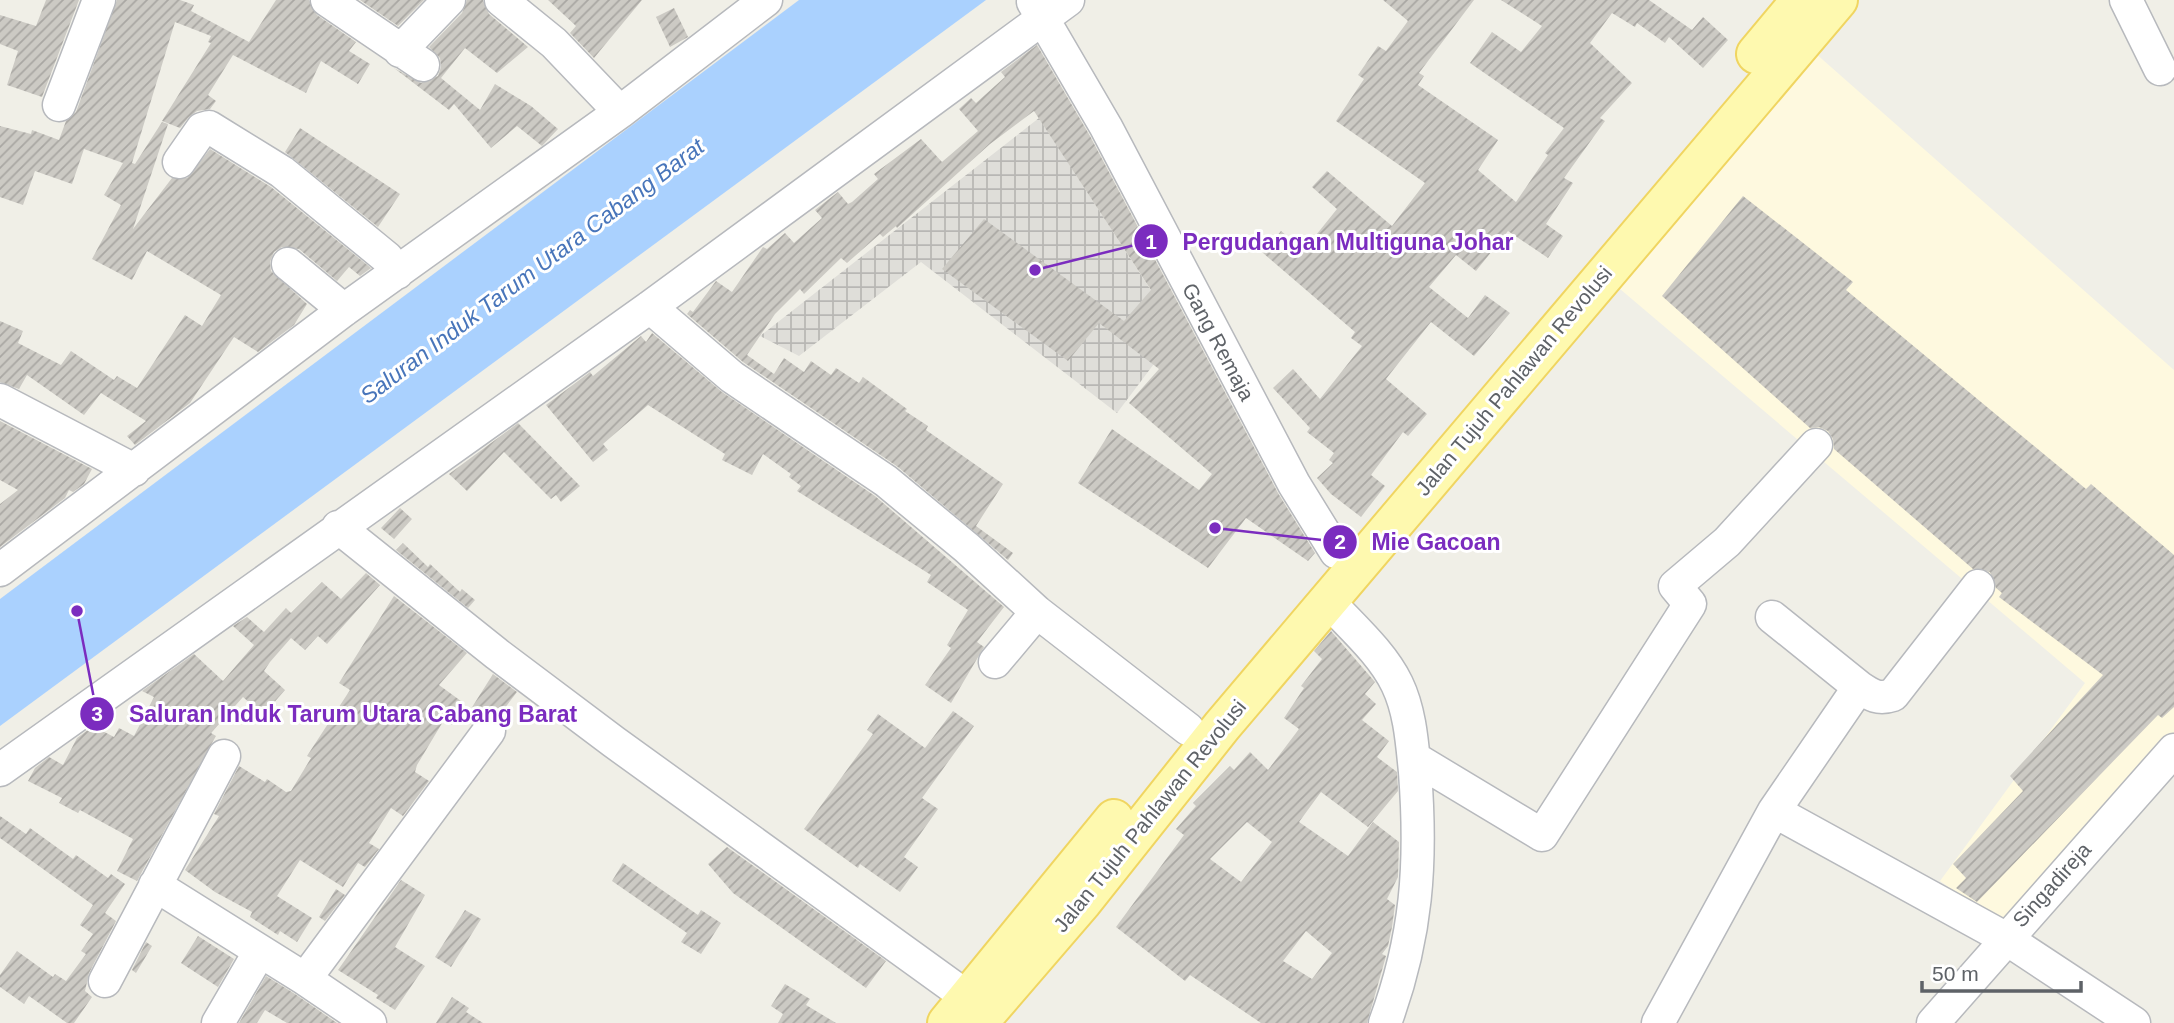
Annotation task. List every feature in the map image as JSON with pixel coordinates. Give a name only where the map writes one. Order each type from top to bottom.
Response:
[{"type":"main road","name":"Jalan Tujuh Pahlawan Revolusi","points":[[964,1014],[1188,729],[1570,280],[1801,0]]},
{"type":"main road","name":"Jalan Tujuh Pahlawan Revolusi","points":[[964,1014],[1083,901],[1222,726],[1838,0]]},
{"type":"street","points":[[59,105],[99,0]]},
{"type":"street","points":[[327,0],[412,58],[449,0]]},
{"type":"street","points":[[501,0],[554,43],[620,112]]},
{"type":"street","points":[[0,570],[344,310],[620,112],[766,0]]},
{"type":"street","points":[[0,770],[650,307],[1037,10],[1068,0]]},
{"type":"street","points":[[2126,0],[2160,69]]},
{"type":"street","name":"Gang Remaja","points":[[1037,10],[1106,127],[1294,484],[1336,552]]},
{"type":"street","points":[[179,162],[202,129],[209,127],[282,172],[387,258],[397,273]]},
{"type":"street","points":[[288,264],[344,310]]},
{"type":"street","points":[[650,307],[732,377],[912,502],[1037,612],[1188,729]]},
{"type":"street","points":[[0,400],[134,470]]},
{"type":"street","points":[[1414,758],[1542,835],[1690,604],[1675,586],[1727,542],[1816,446]]},
{"type":"street","points":[[338,527],[496,654],[614,742],[964,1014]]},
{"type":"street","points":[[1772,617],[1859,687],[1873,696],[1893,695],[1978,586]]},
{"type":"street","points":[[1329,602],[1385,664],[1397,683],[1412,736],[1420,867],[1416,907],[1385,1023]]},
{"type":"street","points":[[995,662],[1037,612]]},
{"type":"street","points":[[1658,1023],[1774,811],[1859,687]]},
{"type":"street","points":[[305,979],[489,731]]},
{"type":"street","name":"Singadireja","points":[[1933,1023],[2005,938],[2174,750]]},
{"type":"street","points":[[105,981],[224,756]]},
{"type":"street","points":[[1774,811],[2005,938],[2134,1023]]},
{"type":"street","points":[[155,885],[370,1023]]},
{"type":"street","points":[[218,1023],[261,951]]},
{"type":"shaded area","points":[[1814,52],[2174,370],[2174,737],[1999,922],[1940,881],[2085,683],[1620,289]]},
{"type":"shaded area","points":[[1039,118],[1178,332],[1117,413],[921,262],[799,356],[760,336]]},
{"type":"water","points":[[799,0],[986,0],[0,726],[0,599]]},
{"type":"building","points":[[46,0],[79,0],[42,97],[7,85],[18,51],[0,44],[0,15],[36,26]]},
{"type":"building","points":[[117,0],[180,0],[194,5],[191,11],[249,42],[276,0],[309,0],[317,15],[356,42],[349,51],[370,64],[358,84],[321,61],[306,93],[233,55],[208,95],[216,101],[210,109],[197,111],[180,128],[162,121],[211,43],[208,42],[211,36],[175,22],[132,163],[135,164],[162,122],[168,124],[133,229],[172,178],[187,178],[210,149],[271,187],[371,268],[360,276],[349,267],[337,281],[299,249],[282,247],[274,252],[270,262],[271,271],[307,304],[294,325],[258,352],[234,337],[190,403],[135,445],[127,436],[146,421],[101,393],[84,415],[27,375],[19,389],[0,382],[0,321],[23,331],[18,343],[61,365],[71,351],[114,380],[117,376],[137,388],[185,315],[202,326],[221,295],[147,251],[132,280],[92,259],[121,205],[104,195],[123,163],[84,149],[72,184],[35,171],[23,205],[0,197],[0,126],[31,134],[32,130],[59,140],[66,121],[76,112]]},
{"type":"building","points":[[360,0],[424,0],[398,26]]},
{"type":"building","points":[[467,0],[483,0],[489,14],[528,47],[497,73],[465,48],[441,78],[480,110],[495,84],[531,106],[558,129],[542,146],[517,126],[491,148],[454,104],[449,110],[394,68],[421,83],[438,76],[440,58],[429,47],[462,13]]},
{"type":"building","points":[[548,0],[642,0],[594,58],[570,33],[576,26]]},
{"type":"building","points":[[1383,0],[1474,0],[1419,73],[1424,76],[1418,85],[1498,140],[1478,170],[1516,202],[1548,155],[1545,153],[1564,128],[1470,63],[1492,32],[1521,52],[1542,26],[1501,0],[1649,0],[1692,30],[1703,17],[1728,40],[1703,68],[1669,37],[1665,43],[1637,23],[1635,27],[1612,13],[1590,43],[1632,83],[1600,118],[1605,121],[1564,178],[1573,183],[1546,224],[1563,236],[1548,258],[1508,231],[1476,271],[1456,255],[1429,287],[1468,318],[1485,295],[1510,313],[1474,356],[1431,322],[1386,379],[1427,414],[1408,436],[1403,432],[1371,475],[1385,486],[1361,517],[1331,494],[1317,478],[1333,463],[1329,460],[1334,453],[1307,432],[1310,428],[1273,388],[1293,369],[1320,399],[1362,346],[1351,338],[1355,332],[1263,253],[1281,231],[1304,250],[1337,209],[1312,187],[1327,171],[1392,226],[1425,183],[1336,121],[1364,79],[1358,75],[1378,46],[1386,51],[1408,21]]},
{"type":"building","points":[[674,8],[688,37],[670,47],[656,17]]},
{"type":"building","points":[[1037,45],[1090,136],[1278,493],[1315,553],[1308,561],[1246,518],[1208,568],[1078,483],[1112,429],[1199,490],[1212,474],[1129,403],[1159,369],[1099,323],[1068,361],[942,269],[984,219],[1124,321],[1151,290],[1034,111],[990,144],[897,228],[896,226],[883,237],[880,234],[847,263],[841,258],[804,294],[800,289],[775,314],[747,355],[774,374],[784,358],[804,372],[811,361],[831,375],[836,368],[859,383],[863,377],[928,426],[926,430],[1003,484],[976,526],[1013,553],[1008,560],[898,467],[743,362],[687,314],[690,310],[693,312],[716,281],[732,292],[763,247],[767,249],[785,233],[794,243],[822,218],[815,210],[838,192],[848,204],[852,202],[878,179],[874,174],[921,139],[942,162],[978,131],[959,109],[971,98],[976,103],[1005,77],[1001,72]]},
{"type":"building","points":[[300,128],[400,194],[378,227],[285,152]]},
{"type":"building","points":[[1743,196],[1853,282],[1846,290],[2086,489],[2091,484],[2174,555],[2174,707],[2162,718],[2158,715],[1977,902],[1956,888],[1966,878],[1953,864],[2023,791],[2010,776],[2103,675],[1999,597],[2002,593],[1996,588],[1990,572],[1973,569],[1834,449],[1833,439],[1828,431],[1819,427],[1810,428],[1662,296]]},
{"type":"building","points":[[652,333],[722,392],[875,496],[1004,607],[977,642],[984,647],[951,703],[925,685],[951,648],[947,645],[968,610],[927,582],[931,575],[797,491],[801,486],[789,477],[791,474],[763,454],[752,475],[722,460],[725,454],[648,405],[603,444],[608,450],[593,462],[546,405],[590,372],[593,376],[641,336],[646,342]]},
{"type":"building","points":[[0,421],[92,469],[84,484],[73,492],[69,490],[65,498],[0,547],[0,504],[18,490],[0,480]]},
{"type":"building","points":[[518,423],[580,486],[561,502],[556,495],[551,499],[504,452],[467,491],[449,474]]},
{"type":"building","points":[[400,508],[412,519],[394,539],[381,528]]},
{"type":"building","points":[[403,543],[428,567],[430,564],[460,592],[462,589],[475,600],[468,608],[396,550]]},
{"type":"building","points":[[366,573],[380,585],[327,644],[318,636],[305,650],[291,638],[270,662],[264,671],[285,690],[263,715],[243,697],[211,733],[216,736],[137,881],[117,871],[133,839],[80,810],[78,813],[59,803],[62,798],[28,781],[35,768],[49,757],[63,765],[77,738],[93,726],[114,737],[119,728],[134,736],[154,697],[142,691],[194,654],[223,681],[254,645],[233,626],[247,617],[264,632],[286,608],[291,613],[322,582],[341,599]]},
{"type":"building","points":[[394,596],[467,653],[439,685],[465,704],[452,725],[444,720],[417,765],[415,772],[429,781],[403,816],[391,808],[369,843],[379,849],[365,867],[358,863],[343,887],[300,860],[277,896],[312,918],[297,942],[280,931],[278,935],[250,917],[252,912],[215,892],[185,870],[219,816],[214,814],[239,766],[265,782],[267,779],[286,792],[291,791],[311,758],[307,756],[350,690],[339,683]]},
{"type":"building","points":[[1331,631],[1375,682],[1365,694],[1376,704],[1362,720],[1389,741],[1377,757],[1397,772],[1398,791],[1368,827],[1321,792],[1299,822],[1348,856],[1373,822],[1399,842],[1398,877],[1387,899],[1395,905],[1392,927],[1388,946],[1382,954],[1386,956],[1367,1023],[1261,1023],[1190,975],[1185,981],[1116,927],[1184,835],[1176,829],[1196,806],[1193,803],[1230,766],[1234,770],[1250,752],[1268,770],[1299,729],[1284,718],[1304,688],[1301,686],[1322,659],[1314,651]],"holes":[[[1247,822],[1272,842],[1241,882],[1210,859]],[[1306,931],[1332,953],[1312,979],[1283,961]]]},
{"type":"building","points":[[493,674],[517,692],[501,713],[478,717],[469,712]]},
{"type":"building","points":[[953,711],[974,726],[922,798],[938,809],[904,857],[918,867],[900,892],[860,864],[858,868],[804,829],[873,734],[867,730],[878,714],[925,748]]},
{"type":"building","points":[[0,816],[26,834],[30,828],[73,859],[76,855],[108,878],[111,874],[125,884],[105,913],[116,921],[89,973],[85,991],[92,997],[74,1023],[67,1023],[29,996],[24,1004],[0,987],[0,975],[17,951],[53,977],[55,974],[66,981],[86,954],[81,951],[93,934],[80,925],[93,905],[0,838]]},
{"type":"building","points":[[727,847],[886,961],[866,988],[733,893],[708,864]]},
{"type":"building","points":[[623,863],[698,915],[701,910],[721,923],[701,954],[681,942],[687,933],[612,881]]},
{"type":"building","points":[[401,880],[425,895],[395,947],[425,966],[395,1010],[376,998],[378,995],[338,970]]},
{"type":"building","points":[[336,889],[345,895],[325,921],[319,917]]},
{"type":"building","points":[[465,910],[481,919],[451,967],[435,957]]},
{"type":"building","points":[[198,936],[234,959],[218,987],[181,963]]},
{"type":"building","points":[[146,942],[152,946],[136,973],[132,970]]},
{"type":"building","points":[[266,976],[337,1023],[287,1023],[265,1010],[257,1023],[239,1023]]},
{"type":"building","points":[[785,984],[810,999],[806,1005],[836,1023],[778,1023],[783,1014],[771,1006]]},
{"type":"building","points":[[452,997],[469,1008],[466,1012],[483,1023],[436,1023]]},
{"type":"place","name":"Pergudangan Multiguna Johar","points":[[1035,270]]},
{"type":"place","name":"Mie Gacoan","points":[[1215,528]]},
{"type":"place","name":"Saluran Induk Tarum Utara Cabang Barat","points":[[77,611]]}]
